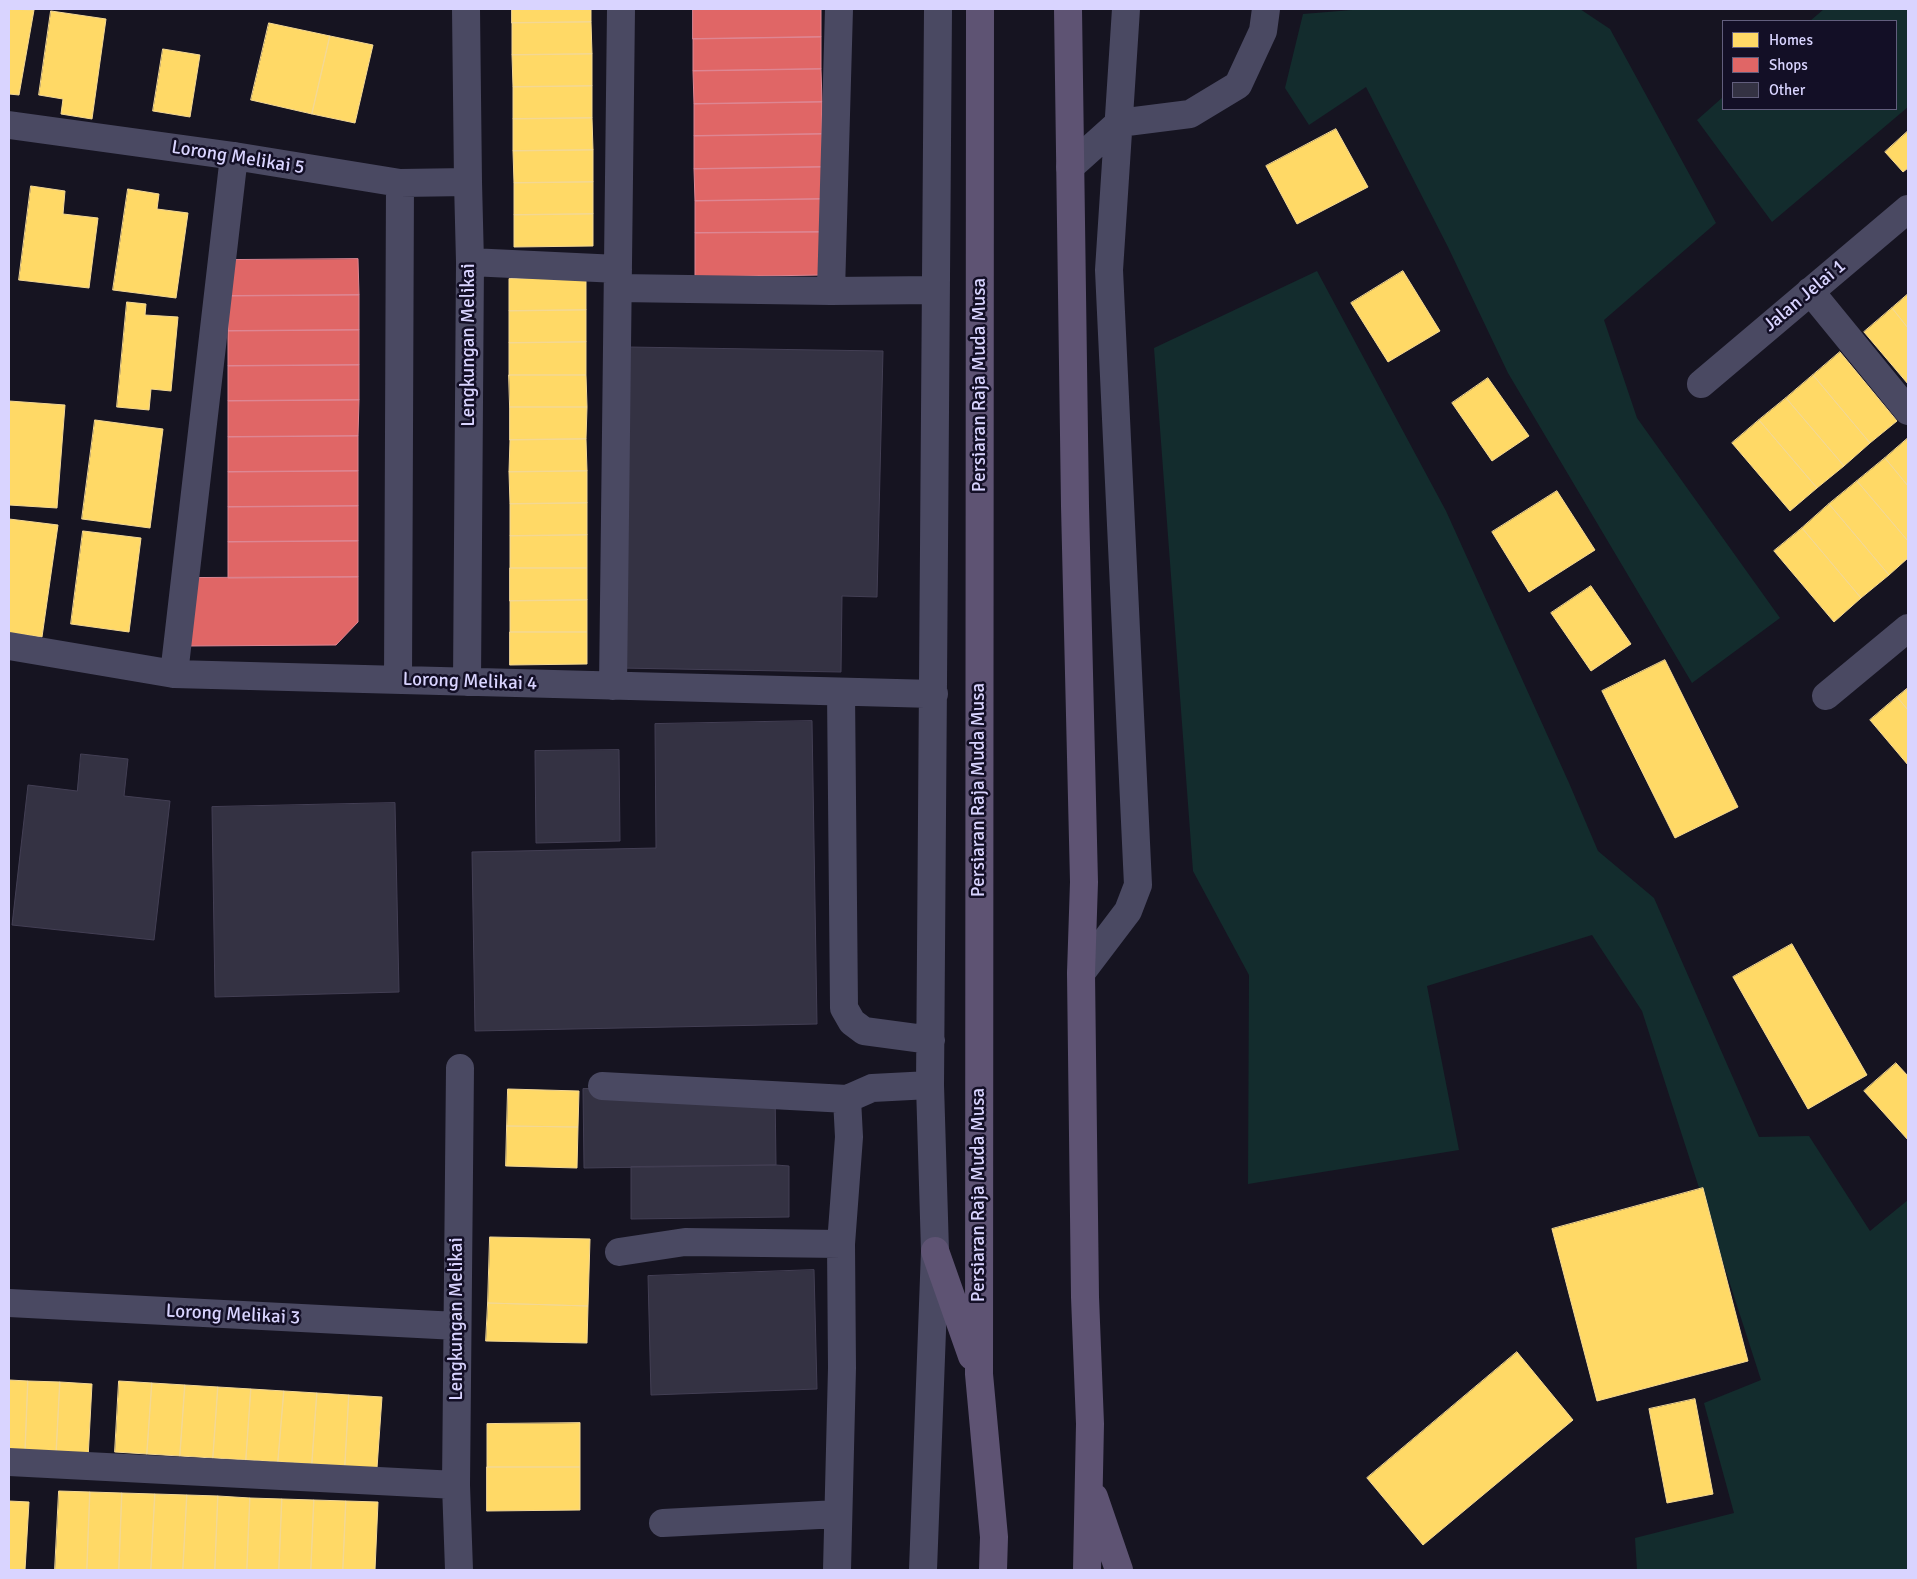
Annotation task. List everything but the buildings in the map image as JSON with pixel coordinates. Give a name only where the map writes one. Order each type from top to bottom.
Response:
[{"type":"main road","name":"Persiaran Raja Muda Musa","points":[[980,9],[979,1374],[994,1537],[993,1570]]},
{"type":"main road","points":[[1068,9],[1084,882],[1081,973],[1090,1424],[1087,1570]]},
{"type":"main road","points":[[935,1251],[979,1374]]},
{"type":"main road","points":[[1088,1479],[1119,1570]]},
{"type":"main road","points":[[981,1570],[994,1537]]},
{"type":"street","name":"Lengkungan Melikai","points":[[466,9],[470,262],[467,682]]},
{"type":"street","points":[[613,686],[622,9]]},
{"type":"street","points":[[831,291],[839,9]]},
{"type":"street","points":[[924,1570],[935,1251],[930,1085],[938,9]]},
{"type":"street","points":[[1081,973],[1128,911],[1138,885],[1109,270],[1126,9]]},
{"type":"street","points":[[1070,167],[1118,123],[1190,114],[1238,85],[1263,31],[1266,9]]},
{"type":"street","name":"Lorong Melikai 5","points":[[9,126],[234,156],[400,184],[468,182]]},
{"type":"street","points":[[174,674],[234,156]]},
{"type":"street","points":[[398,680],[400,184]]},
{"type":"street","name":"Jalan Jelai 1","points":[[1701,384],[1908,209]]},
{"type":"street","points":[[470,262],[618,279],[831,291],[936,290]]},
{"type":"street","points":[[1810,291],[1908,410]]},
{"type":"street","points":[[1826,696],[1908,628]]},
{"type":"street","name":"Lorong Melikai 4","points":[[9,646],[174,674],[934,694]]},
{"type":"street","points":[[841,692],[844,1008],[852,1022],[864,1031],[931,1040]]},
{"type":"street","name":"Lengkungan Melikai","points":[[459,1570],[456,1485],[460,1068]]},
{"type":"street","points":[[602,1086],[847,1099],[872,1088],[930,1085]]},
{"type":"street","points":[[836,1570],[842,1368],[841,1244],[848,1137],[847,1099]]},
{"type":"street","points":[[619,1252],[685,1242],[841,1244]]},
{"type":"street","name":"Lorong Melikai 3","points":[[9,1303],[457,1326]]},
{"type":"street","points":[[9,1462],[456,1485]]},
{"type":"street","points":[[663,1523],[838,1514]]},
{"type":"green space","points":[[1364,9],[1580,9],[1610,29],[1716,223],[1604,320],[1637,418],[1780,618],[1692,683],[1508,373],[1448,247],[1366,87],[1309,125],[1285,88],[1303,14]]},
{"type":"green space","points":[[1824,9],[1908,9],[1908,107],[1772,222],[1697,120],[1722,98],[1722,110],[1897,110],[1897,20],[1811,20]]},
{"type":"green space","points":[[1317,271],[1446,511],[1598,851],[1654,898],[1759,1137],[1809,1136],[1870,1231],[1908,1200],[1908,1570],[1637,1570],[1635,1538],[1734,1513],[1704,1403],[1761,1380],[1642,1011],[1592,935],[1427,986],[1459,1150],[1248,1184],[1249,975],[1193,871],[1154,348]]}]
